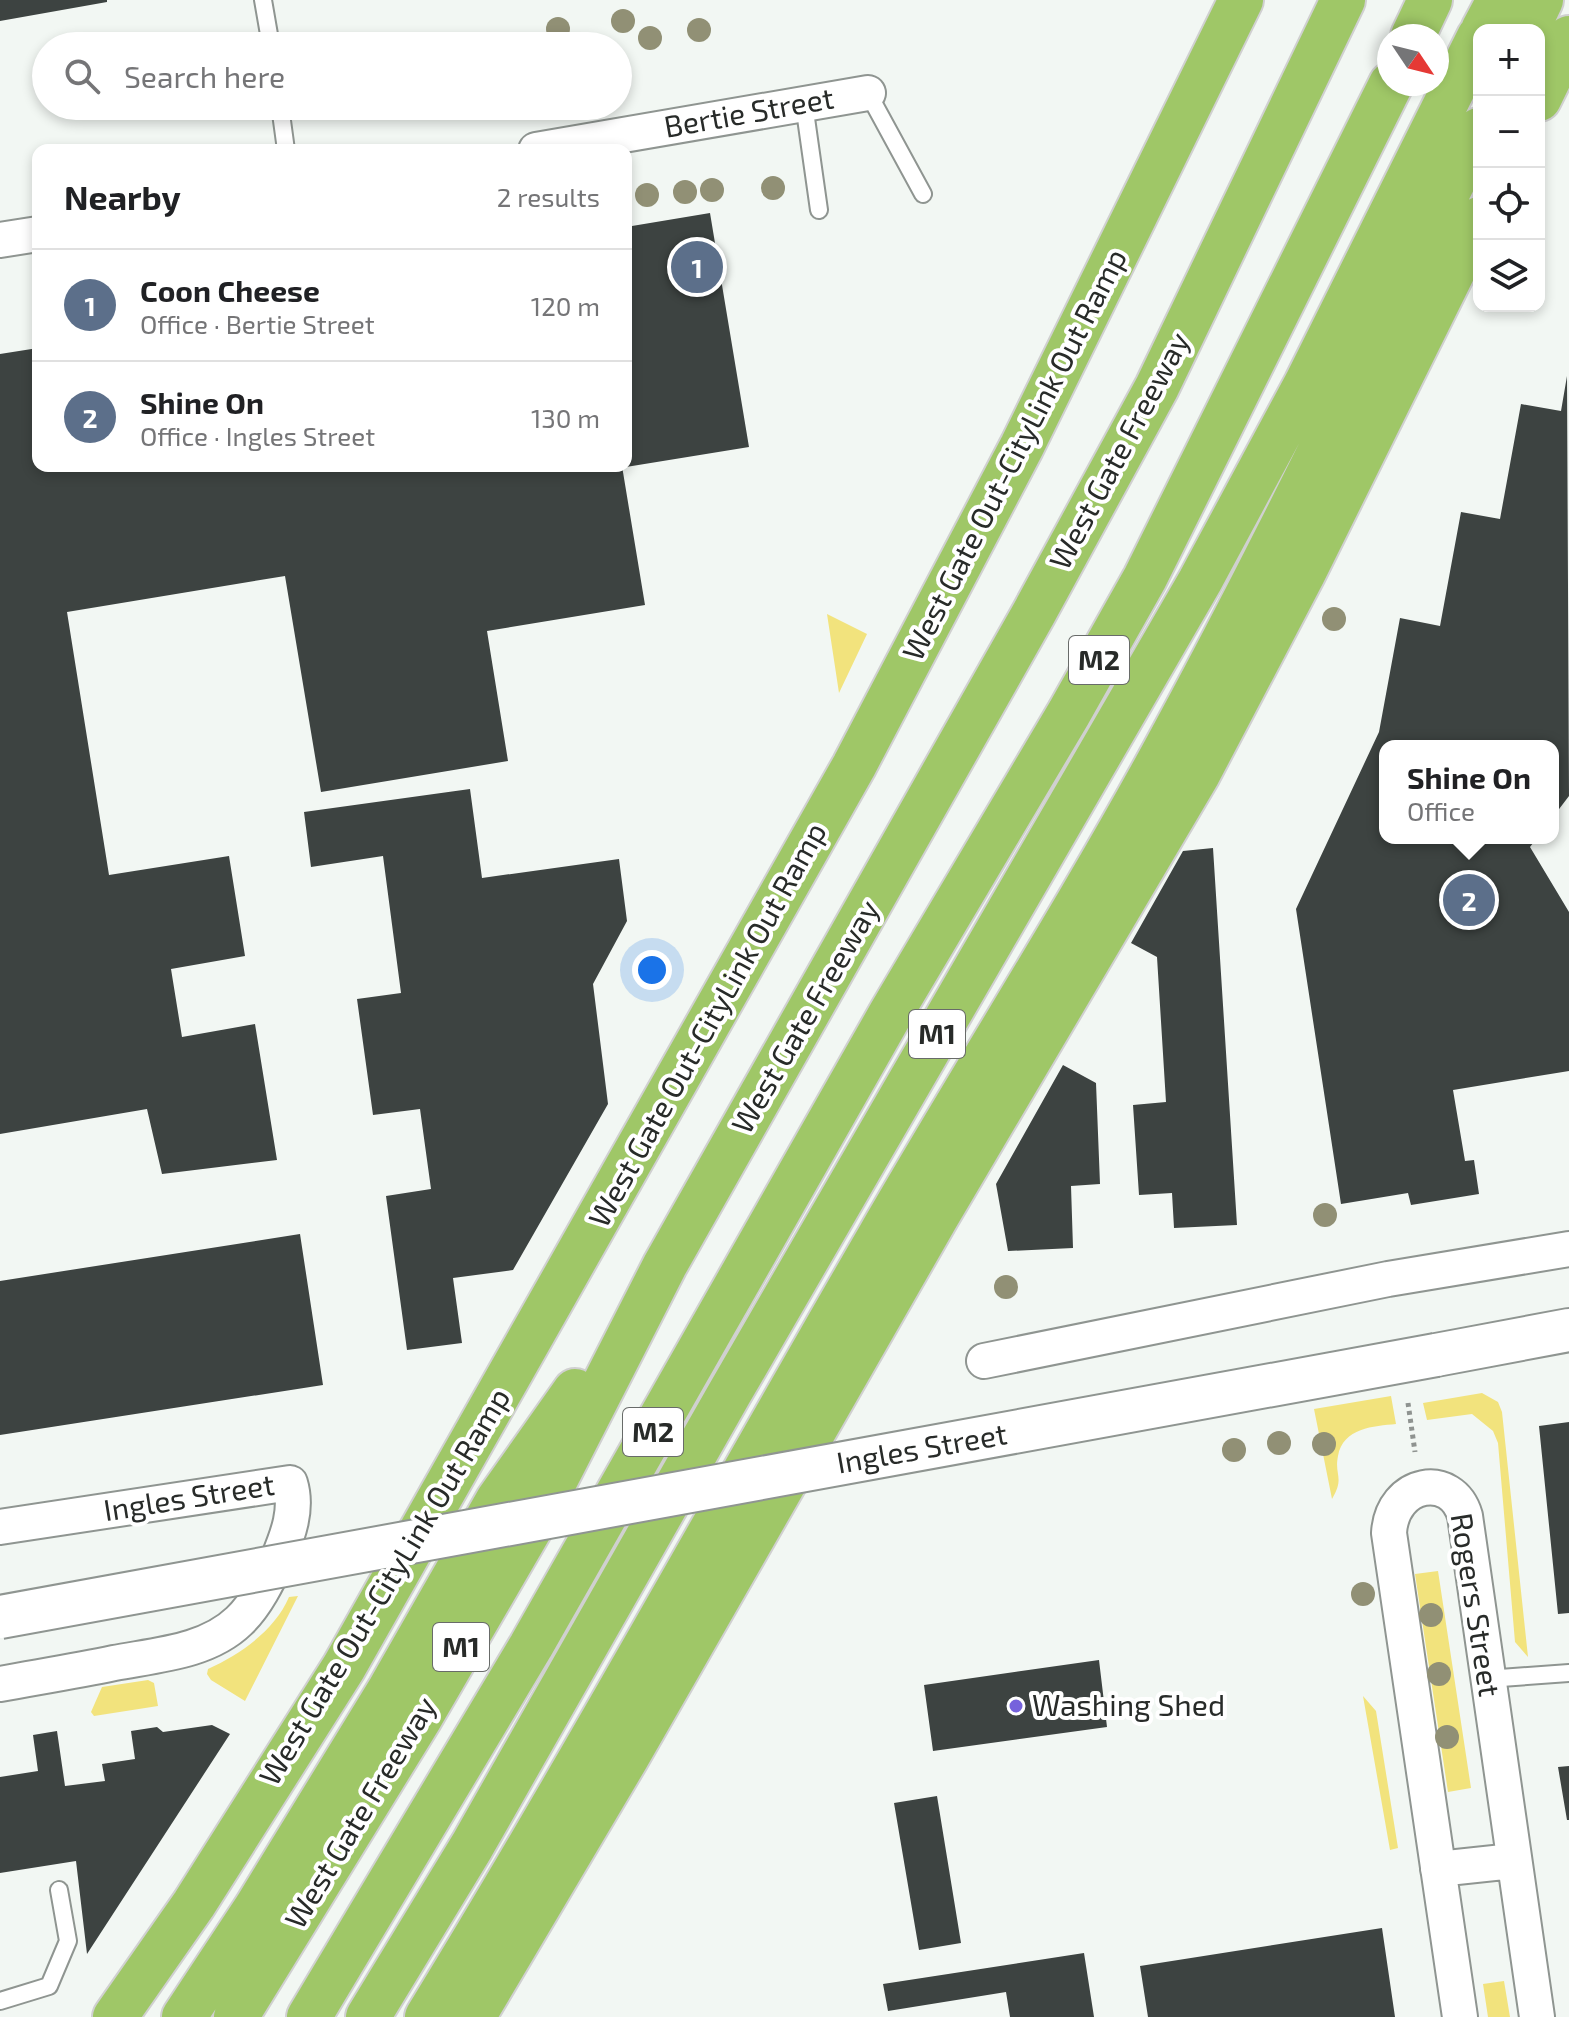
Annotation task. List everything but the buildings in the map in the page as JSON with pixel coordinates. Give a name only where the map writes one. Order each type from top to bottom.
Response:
[{"type":"highway","name":"West Gate Out-CityLink Out Ramp","points":[[115,2017],[194,1904],[344,1667],[854,766],[1022,446],[1241,0]]},
{"type":"highway","name":"West Gate Freeway","points":[[236,2017],[420,1718],[535,1520],[665,1265],[1034,613],[1157,387],[1343,0]]},
{"type":"highway","points":[[1419,24],[1430,0]]},
{"type":"highway","points":[[1486,24],[1499,0]]},
{"type":"highway","points":[[1530,24],[1541,0]]},
{"type":"highway","points":[[1540,96],[1569,38]]},
{"type":"highway","name":"M1","points":[[368,2017],[472,1846],[729,1394],[1186,606],[1306,384],[1473,49]]},
{"type":"highway","name":"M2","points":[[309,2017],[531,1646],[891,1013],[1069,713],[1145,578],[1385,96]]},
{"type":"highway","points":[[427,2017],[578,1765],[880,1234],[1107,855],[1237,614],[1473,142]]},
{"type":"highway","points":[[473,2017],[627,1757],[937,1216],[1198,774],[1304,572],[1473,231]]},
{"type":"highway","points":[[184,2017],[256,1908],[358,1741],[498,1500],[665,1265]]},
{"type":"street","name":"Bertie Street","points":[[571,144],[868,93]]},
{"type":"street","points":[[0,240],[32,235]]},
{"type":"street","points":[[984,1361],[1388,1279],[1569,1249]]},
{"type":"street","name":"Ingles Street","points":[[0,1617],[1569,1330]]},
{"type":"street","name":"Ingles Street","points":[[0,1527],[290,1483],[293,1492],[289,1528],[273,1570],[249,1609],[228,1631],[183,1650],[0,1684]]},
{"type":"street","name":"Rogers Street","points":[[1460,2017],[1389,1533],[1394,1509],[1401,1499],[1414,1491],[1442,1490],[1456,1497],[1463,1508],[1537,2017]]},
{"type":"street","points":[[1438,1869],[1513,1861]]},
{"type":"lane","points":[[263,0],[269,32]]},
{"type":"lane","points":[[868,93],[923,194]]},
{"type":"lane","points":[[804,104],[819,210]]},
{"type":"lane","points":[[282,120],[285,144]]},
{"type":"lane","points":[[1487,1679],[1569,1673]]},
{"type":"lane","points":[[0,2001],[49,1986],[68,1941],[59,1890]]},
{"type":"shaded area","points":[[827,614],[867,634],[839,693]]},
{"type":"shaded area","points":[[1482,1393],[1498,1402],[1502,1412],[1528,1657],[1515,1642],[1498,1443],[1493,1431],[1472,1414],[1427,1420],[1423,1403]]},
{"type":"shaded area","points":[[1391,1396],[1396,1424],[1361,1430],[1346,1439],[1338,1456],[1339,1481],[1332,1499],[1314,1409]]},
{"type":"shaded area","points":[[1438,1571],[1471,1788],[1448,1792],[1415,1574]]},
{"type":"shaded area","points":[[298,1596],[245,1701],[211,1680],[208,1669],[256,1640],[275,1620],[289,1597]]},
{"type":"shaded area","points":[[148,1680],[154,1683],[158,1706],[94,1716],[91,1712],[102,1687]]},
{"type":"shaded area","points":[[1363,1696],[1376,1711],[1398,1848],[1390,1850]]},
{"type":"shaded area","points":[[1504,1981],[1510,2017],[1488,2017],[1483,1984]]},
{"type":"place","name":"Coon Cheese","points":[[697,267]]},
{"type":"place","name":"Shine On","points":[[1469,900]]},
{"type":"place","name":"Washing Shed","points":[[1016,1706]]}]
